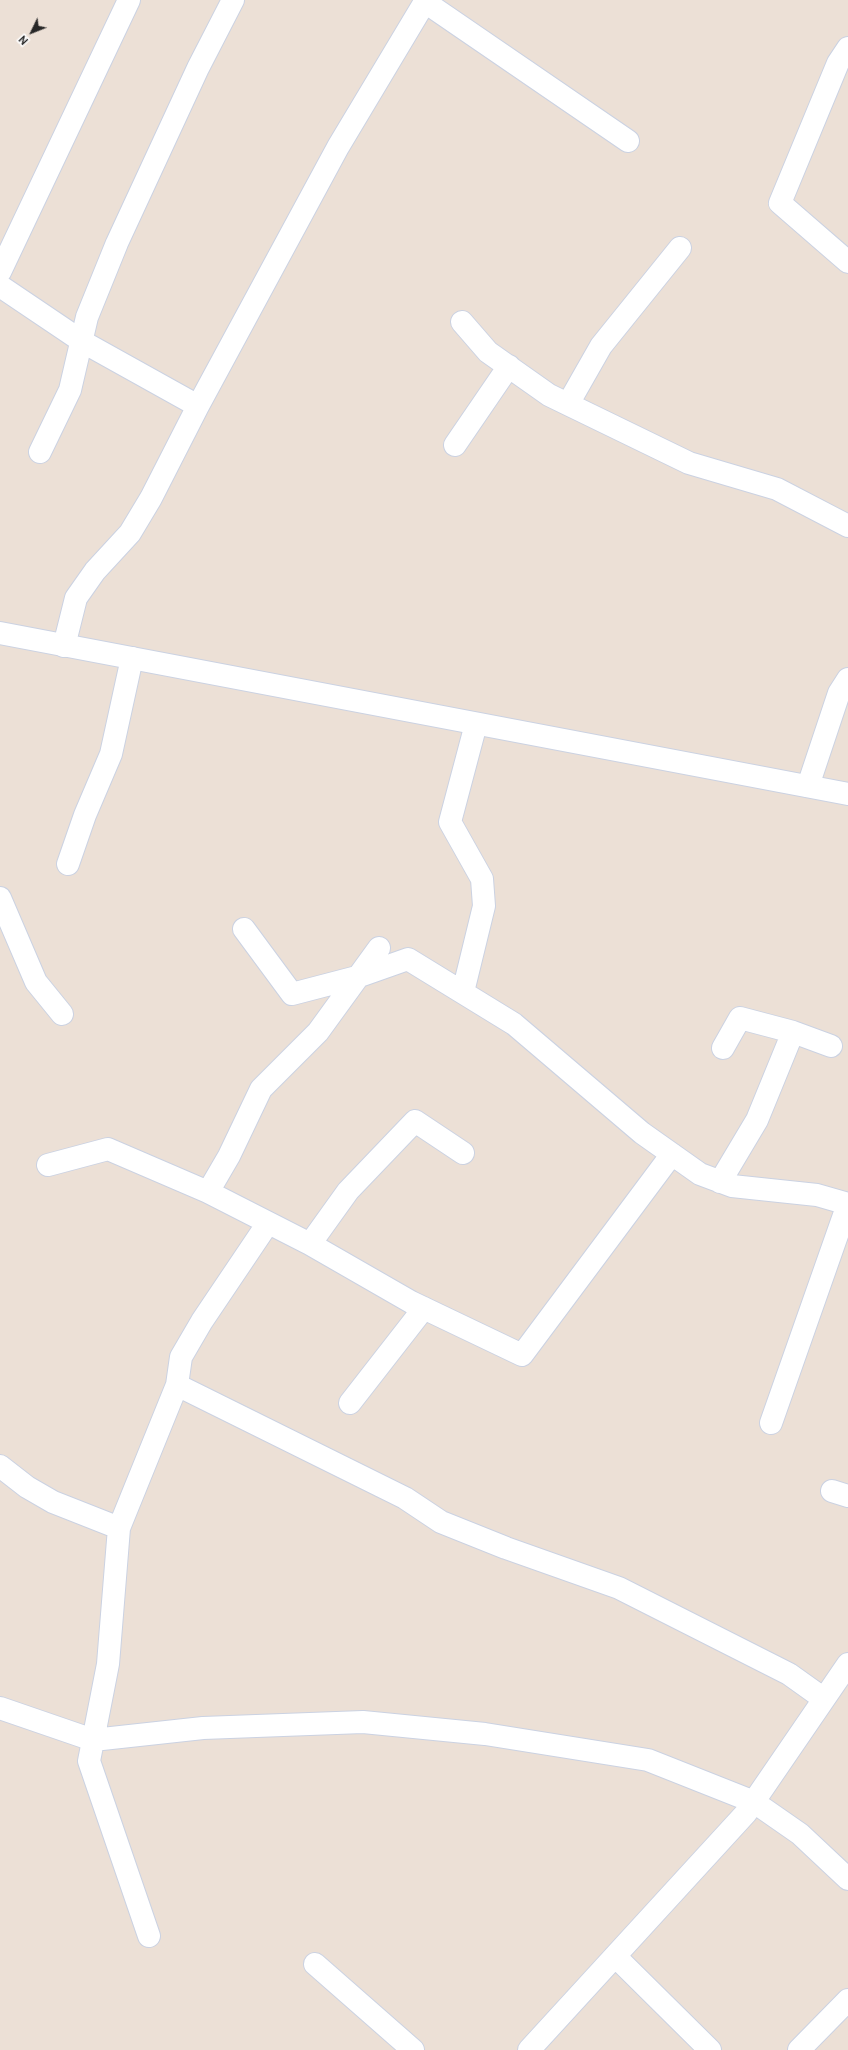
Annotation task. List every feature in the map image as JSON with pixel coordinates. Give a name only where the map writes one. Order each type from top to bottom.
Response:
[{"type":"street","points":[[0,272],[129,0]]},
{"type":"street","points":[[40,452],[70,390],[83,342],[87,317],[117,243],[198,68],[233,0]]},
{"type":"street","points":[[64,646],[76,598],[95,571],[130,533],[151,498],[198,406],[338,147],[426,1],[628,141]]},
{"type":"street","points":[[848,48],[838,63],[780,202],[848,262]]},
{"type":"street","points":[[568,404],[601,346],[680,248]]},
{"type":"street","points":[[0,286],[83,342],[198,406]]},
{"type":"street","points":[[462,322],[488,352],[549,395],[689,463],[777,489],[848,526]]},
{"type":"street","points":[[455,445],[509,366]]},
{"type":"street","points":[[0,633],[848,794]]},
{"type":"street","points":[[68,864],[111,754],[132,658]]},
{"type":"street","points":[[808,786],[838,693],[848,679]]},
{"type":"street","points":[[463,992],[484,906],[482,879],[450,822],[476,724]]},
{"type":"street","points":[[0,898],[36,982],[62,1014]]},
{"type":"street","points":[[244,929],[292,994],[357,978],[408,959],[514,1024],[636,1129],[700,1174],[732,1186],[817,1195],[848,1204],[771,1423]]},
{"type":"street","points":[[208,1192],[229,1156],[261,1090],[318,1032],[379,948]]},
{"type":"street","points":[[723,1048],[740,1018],[793,1032],[831,1046]]},
{"type":"street","points":[[720,1182],[757,1120],[793,1032]]},
{"type":"street","points":[[310,1244],[348,1191],[415,1121],[464,1153]]},
{"type":"street","points":[[48,1165],[108,1149],[208,1192],[310,1244],[424,1308],[522,1355],[672,1154]]},
{"type":"street","points":[[149,1936],[89,1761],[108,1664],[119,1528],[177,1385],[181,1357],[202,1321],[268,1223]]},
{"type":"street","points":[[350,1403],[424,1308]]},
{"type":"street","points":[[177,1385],[405,1498],[441,1522],[506,1548],[619,1588],[789,1674],[824,1699]]},
{"type":"street","points":[[0,1466],[27,1487],[53,1502],[119,1528]]},
{"type":"street","points":[[529,2050],[746,1813],[848,1664]]},
{"type":"street","points":[[0,1708],[93,1740],[203,1728],[362,1722],[485,1734],[648,1760],[754,1802],[800,1834],[848,1879]]},
{"type":"street","points":[[615,1956],[710,2050]]},
{"type":"street","points":[[315,1964],[413,2050]]},
{"type":"street","points":[[798,2050],[848,2000]]}]
